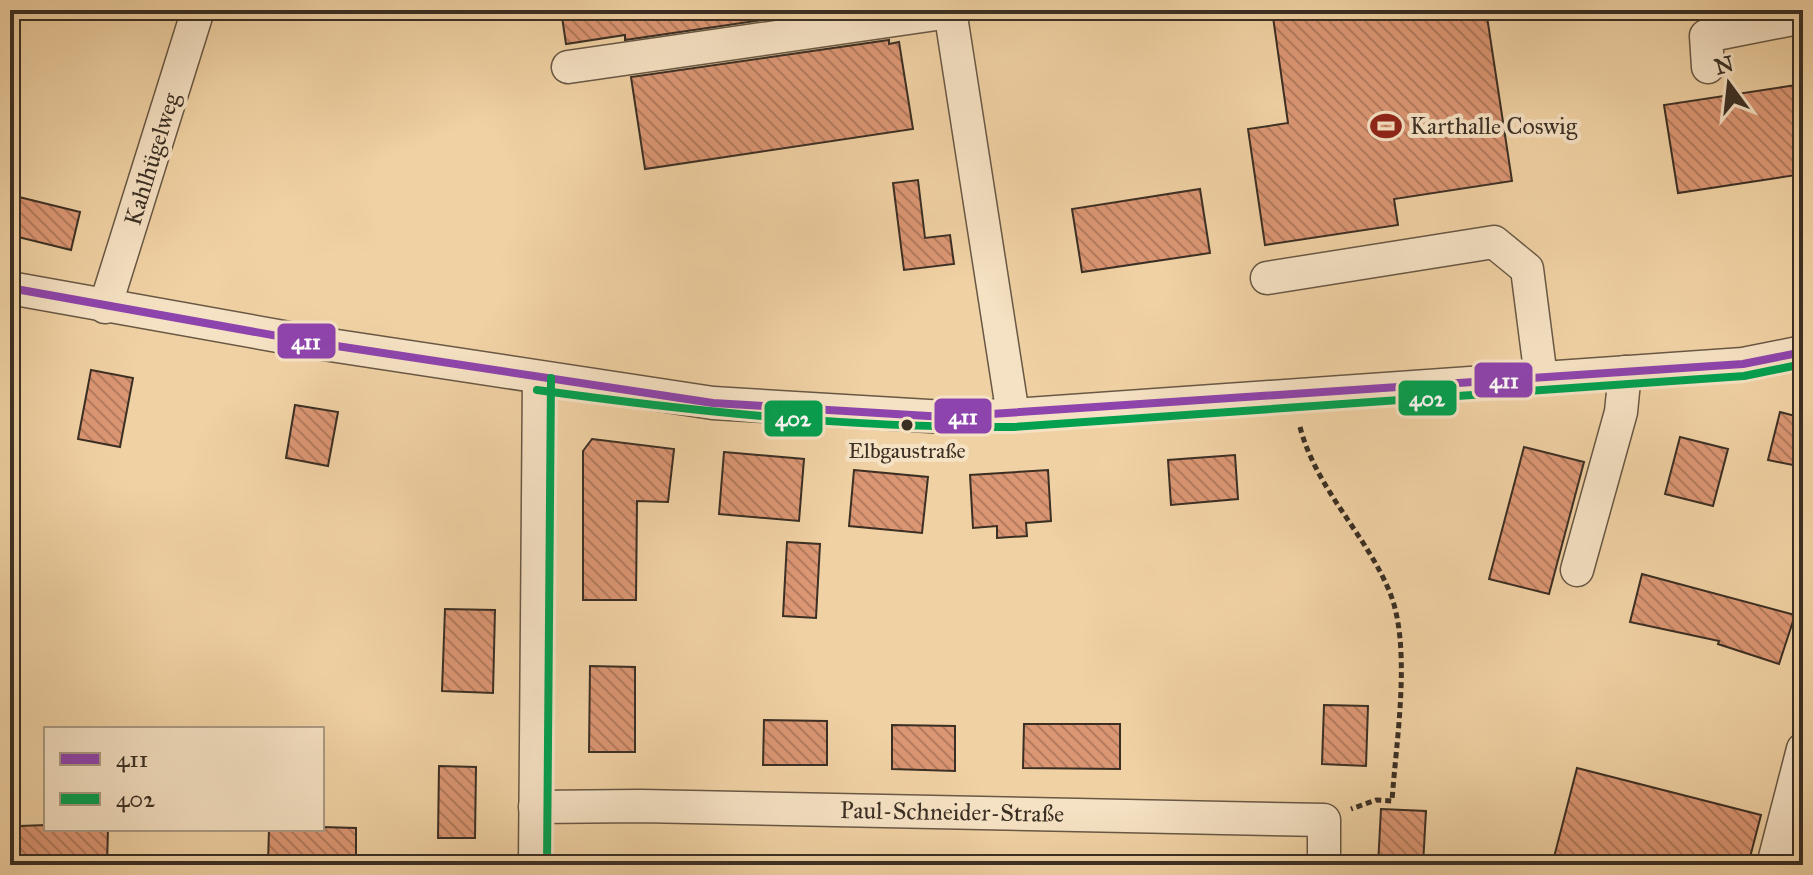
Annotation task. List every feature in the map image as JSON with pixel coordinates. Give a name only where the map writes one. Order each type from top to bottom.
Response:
[{"type":"street","name":"Kahlhügelweg","points":[[105,307],[198,10]]},
{"type":"street","points":[[568,67],[950,11],[1013,415]]},
{"type":"street","points":[[1708,67],[1706,36],[1803,17]]},
{"type":"street","points":[[1267,278],[1494,242],[1527,269],[1541,378]]},
{"type":"street","points":[[10,288],[105,307],[539,378],[713,403],[945,417],[1013,415],[1743,364],[1803,352]]},
{"type":"street","points":[[1577,570],[1621,412],[1625,372]]},
{"type":"street","points":[[535,865],[539,378]]},
{"type":"street","points":[[1773,865],[1803,749]]},
{"type":"street","name":"Paul-Schneider-Straße","points":[[535,807],[641,806],[1324,820]]},
{"type":"street","points":[[1324,820],[1324,865]]},
{"type":"path","points":[[1292,396],[1305,444],[1326,489],[1388,588],[1398,618],[1402,650],[1392,801],[1376,800],[1324,820]]},
{"type":"building","points":[[561,10],[831,10],[625,40],[625,35],[566,44]]},
{"type":"building","name":"Karthalle Coswig","points":[[1272,10],[1486,10],[1512,181],[1394,199],[1398,225],[1265,245],[1248,129],[1288,123]]},
{"type":"building","points":[[889,40],[889,44],[899,42],[913,129],[645,169],[631,77]]},
{"type":"building","points":[[1803,84],[1803,174],[1678,193],[1664,105]]},
{"type":"building","points":[[918,180],[925,238],[950,235],[954,264],[904,270],[893,183]]},
{"type":"building","points":[[1200,189],[1210,253],[1082,272],[1072,209]]},
{"type":"building","points":[[19,197],[80,212],[71,250],[10,235]]},
{"type":"building","points":[[91,370],[133,378],[120,447],[78,439]]},
{"type":"building","points":[[295,405],[338,412],[328,466],[286,458]]},
{"type":"building","points":[[1780,412],[1803,418],[1803,467],[1768,460]]},
{"type":"building","points":[[1680,437],[1728,449],[1713,506],[1665,494]]},
{"type":"building","points":[[592,439],[674,449],[668,502],[637,501],[636,600],[583,600],[583,451]]},
{"type":"building","points":[[1524,447],[1584,462],[1549,594],[1489,579]]},
{"type":"building","points":[[724,452],[804,459],[799,521],[719,514]]},
{"type":"building","points":[[1235,455],[1238,499],[1171,505],[1168,460]]},
{"type":"building","points":[[854,470],[928,477],[922,533],[849,526]]},
{"type":"building","points":[[1048,470],[1051,521],[1026,523],[1027,536],[997,538],[997,526],[973,528],[970,475]]},
{"type":"building","points":[[787,542],[820,544],[816,618],[783,616]]},
{"type":"building","points":[[1642,574],[1795,615],[1779,664],[1718,644],[1719,641],[1630,622]]},
{"type":"building","points":[[445,609],[495,610],[493,693],[442,691]]},
{"type":"building","points":[[590,666],[635,667],[635,752],[589,752]]},
{"type":"building","points":[[1324,705],[1368,706],[1366,766],[1322,764]]},
{"type":"building","points":[[764,720],[827,721],[827,765],[763,765]]},
{"type":"building","points":[[1024,724],[1120,724],[1120,769],[1023,768]]},
{"type":"building","points":[[892,725],[955,726],[955,771],[892,769]]},
{"type":"building","points":[[439,766],[476,767],[475,838],[438,838]]},
{"type":"building","points":[[1577,768],[1761,815],[1748,865],[1552,865]]},
{"type":"building","points":[[1381,809],[1426,811],[1423,865],[1378,865]]},
{"type":"building","points":[[44,825],[44,831],[108,831],[107,864],[20,863],[20,826]]},
{"type":"building","points":[[356,828],[356,865],[268,864],[269,831]]},
{"type":"transit line","name":"411","points":[[10,288],[317,343],[713,403],[945,417],[1743,364],[1803,352]]},
{"type":"transit line","name":"402","points":[[537,390],[834,422],[1013,427],[1744,376],[1803,364]]},
{"type":"transit line","name":"402","points":[[547,865],[551,378]]},
{"type":"place","name":"Karthalle Coswig","points":[[1386,126]]},
{"type":"place","name":"Elbgaustraße","points":[[907,425]]}]
